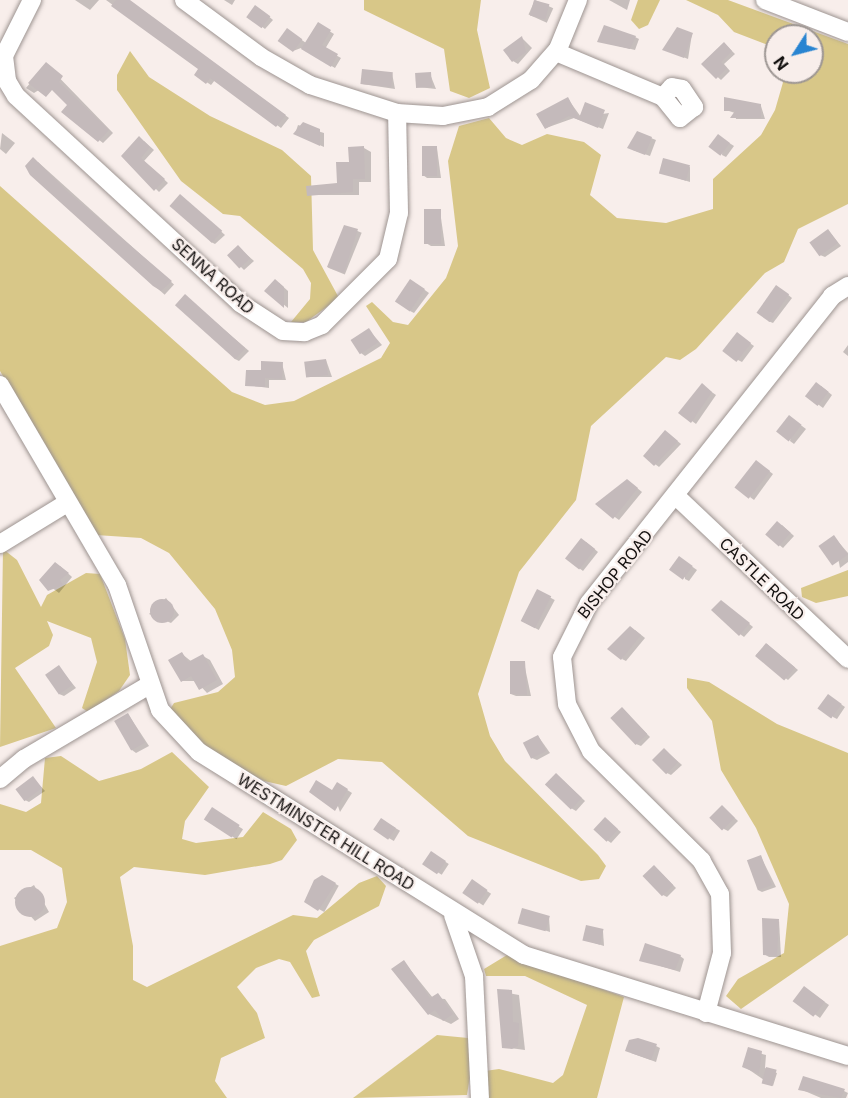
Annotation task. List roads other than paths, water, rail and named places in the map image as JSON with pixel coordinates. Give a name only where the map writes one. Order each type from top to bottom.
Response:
[{"type":"street","name":"SENNA ROAD","points":[[32,0],[4,56],[7,81],[16,96],[240,303],[288,333],[322,325],[388,259],[399,213],[397,113]]},
{"type":"street","points":[[184,0],[295,77],[397,113],[457,115],[488,107],[531,81],[556,52],[578,0]]},
{"type":"street","points":[[765,0],[848,32]]},
{"type":"street","points":[[556,52],[663,97]]},
{"type":"street","name":"BISHOP ROAD","points":[[706,1013],[722,952],[720,894],[702,861],[591,751],[567,704],[562,677],[573,627],[678,498],[832,296],[848,286]]},
{"type":"street","name":"WESTMINSTER HILL ROAD","points":[[0,385],[128,610],[149,685],[165,718],[199,752],[495,940],[524,955],[848,1056]]},
{"type":"street","name":"CASTLE ROAD","points":[[678,498],[848,658]]},
{"type":"street","points":[[0,544],[67,503]]},
{"type":"street","points":[[0,779],[24,759],[149,685]]},
{"type":"street","points":[[450,910],[465,940],[472,970],[480,1098]]},
{"type":"street","points":[[472,970],[495,940]]}]
